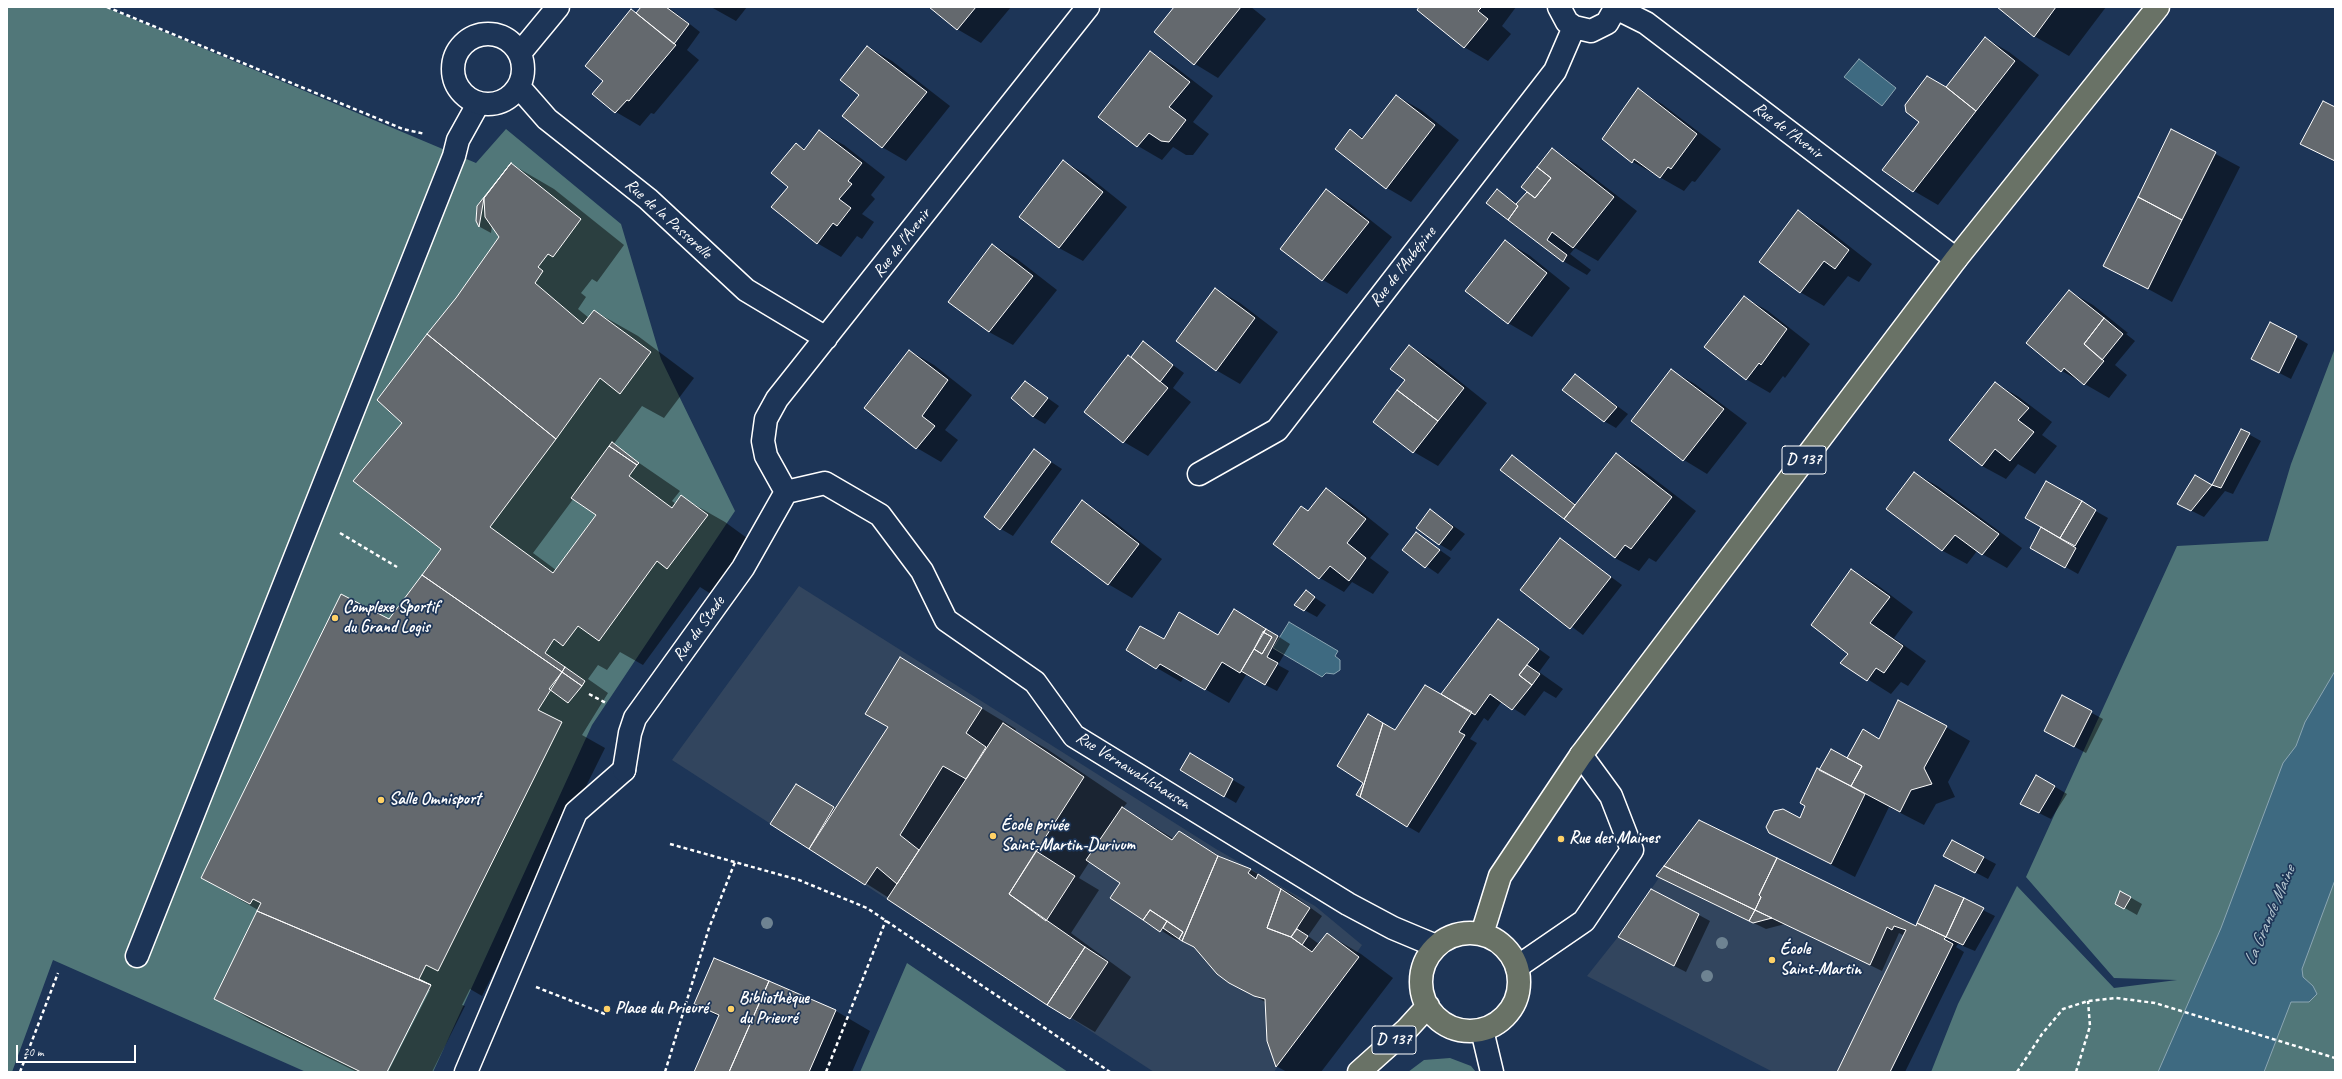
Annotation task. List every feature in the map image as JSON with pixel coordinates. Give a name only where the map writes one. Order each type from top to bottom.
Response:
[{"type":"main road","name":"D 137","points":[[1482,934],[1500,876],[1581,755],[1956,260],[2158,7]]},
{"type":"main road","points":[[1466,933],[1482,934],[1498,941],[1509,952],[1517,967],[1519,983],[1516,999],[1504,1016],[1496,1024],[1482,1030],[1466,1031],[1451,1027],[1438,1018],[1428,1006],[1422,991],[1422,975],[1427,960],[1436,946],[1450,937],[1466,933]]},
{"type":"main road","name":"D 137","points":[[1359,1072],[1407,1029],[1428,1006]]},
{"type":"street","points":[[520,53],[558,7]]},
{"type":"street","name":"Rue de l'Avenir","points":[[786,492],[766,456],[763,442],[766,419],[777,399],[1088,7]]},
{"type":"street","points":[[1559,7],[1567,22],[1574,27],[1591,31],[1600,28],[1607,23],[1616,8]]},
{"type":"street","name":"Rue de l'Avenir","points":[[1616,8],[1646,23],[1956,260]]},
{"type":"street","name":"Rue de l'Aubépine","points":[[1199,474],[1277,430],[1555,71],[1574,27]]},
{"type":"street","points":[[482,34],[497,35],[510,41],[520,53],[524,70],[519,87],[508,98],[494,104],[478,104],[464,96],[455,82],[452,66],[457,51],[468,40],[482,34]]},
{"type":"street","name":"Rue de la Passerelle","points":[[519,87],[547,119],[648,199],[746,290],[826,338]]},
{"type":"street","points":[[137,956],[454,156],[458,140],[478,104]]},
{"type":"street","name":"Rue Vernawahlshausen","points":[[786,492],[825,483],[880,515],[922,570],[946,620],[1035,682],[1074,736],[1348,904],[1393,928],[1436,946]]},
{"type":"street","name":"Rue du Stade","points":[[466,1072],[576,812],[624,770],[630,733],[635,718],[743,568],[786,492]]},
{"type":"street","points":[[1517,967],[1584,921],[1632,850],[1611,796],[1581,755]]},
{"type":"street","points":[[1482,1030],[1492,1072]]},
{"type":"path","points":[[107,7],[403,129]]},
{"type":"path","points":[[312,516],[397,567]]},
{"type":"path","points":[[670,844],[799,880],[867,908],[1110,1072]]},
{"type":"path","points":[[665,1072],[709,928],[735,862]]},
{"type":"path","points":[[826,1072],[886,920]]},
{"type":"path","points":[[20,1072],[58,973]]},
{"type":"path","points":[[539,988],[605,1014]]},
{"type":"path","points":[[2017,1072],[2042,1034],[2063,1009],[2088,1001],[2129,998],[2155,1003],[2335,1058]]},
{"type":"path","points":[[2076,1072],[2090,1026],[2088,1001]]},
{"type":"shaded area","name":"École privée Saint-Martin-Durivum","points":[[799,586],[1216,849],[1315,906],[1362,945],[1274,1072],[1154,1072],[672,760]]},
{"type":"shaded area","name":"École Saint-Martin","points":[[1699,820],[1953,944],[1890,1072],[1773,1072],[1587,976],[1618,937]]},
{"type":"green space","name":"Complexe Sportif du Grand Logis","points":[[7,7],[105,7],[476,163],[506,129],[621,224],[661,359],[735,511],[592,725],[433,1072],[306,1072],[53,960],[12,1072],[7,1072]]},
{"type":"green space","points":[[2335,348],[2335,1072],[1931,1072],[1958,1004],[2017,886],[2114,988],[2177,980],[2114,978],[2026,877],[2177,546],[2268,541],[2291,464]]},
{"type":"green space","points":[[907,963],[995,1023],[1068,1072],[860,1072]]},
{"type":"green space","points":[[1450,1058],[1471,1066],[1476,1072],[1408,1072],[1424,1060]]},
{"type":"water","points":[[1859,59],[1896,88],[1882,106],[1844,77]]},
{"type":"water","points":[[1289,622],[1338,651],[1335,656],[1340,660],[1340,670],[1334,674],[1326,673],[1322,677],[1273,648]]},
{"type":"water","name":"La Grande Maine","points":[[2335,671],[2335,880],[2302,969],[2303,977],[2313,986],[2317,994],[2309,1002],[2291,1002],[2264,1072],[2158,1072],[2221,928],[2283,763],[2296,746],[2305,722]]},
{"type":"building","points":[[641,7],[666,7],[689,24],[674,44],[636,13]]},
{"type":"building","points":[[929,7],[976,7],[957,30]]},
{"type":"building","points":[[1174,7],[1241,7],[1194,65],[1154,32]]},
{"type":"building","points":[[1419,7],[1482,7],[1478,11],[1488,19],[1464,48],[1417,10]]},
{"type":"building","points":[[1997,7],[2056,7],[2034,37]]},
{"type":"building","points":[[631,9],[676,45],[629,101],[627,100],[615,113],[592,94],[603,81],[585,66]]},
{"type":"building","points":[[1985,37],[2015,61],[1976,111],[1946,87]]},
{"type":"building","points":[[867,46],[927,92],[882,148],[842,116],[859,95],[840,80]]},
{"type":"building","points":[[1150,51],[1190,82],[1169,107],[1186,120],[1169,142],[1161,141],[1149,133],[1137,147],[1098,117]]},
{"type":"building","points":[[1927,76],[1946,87],[1976,111],[1913,192],[1882,170],[1919,122],[1906,112],[1905,105]]},
{"type":"building","points":[[1638,88],[1697,134],[1671,169],[1668,167],[1660,178],[1634,159],[1632,163],[1602,139]]},
{"type":"building","points":[[1396,95],[1435,125],[1386,189],[1335,149],[1350,129],[1362,139]]},
{"type":"building","points":[[2323,101],[2335,107],[2335,161],[2300,144]]},
{"type":"building","points":[[2171,129],[2216,152],[2182,220],[2138,197]]},
{"type":"building","points":[[819,130],[862,163],[848,181],[852,184],[839,199],[851,208],[837,226],[833,223],[817,244],[771,207],[788,187],[771,173],[796,143],[804,150]]},
{"type":"building","points":[[1552,148],[1614,197],[1573,248],[1552,232],[1547,240],[1567,255],[1563,262],[1508,220],[1518,206],[1516,204],[1527,192],[1535,198],[1551,178],[1537,167]]},
{"type":"building","points":[[1063,160],[1103,192],[1059,248],[1019,217]]},
{"type":"building","points":[[511,163],[484,198],[479,227],[476,221],[477,206]]},
{"type":"building","points":[[511,163],[581,219],[553,257],[548,254],[538,267],[543,271],[535,283],[583,324],[594,310],[651,352],[620,394],[600,378],[556,439],[427,334],[456,298],[499,237],[485,217],[484,198]]},
{"type":"building","points":[[1537,167],[1551,178],[1535,198],[1521,187]]},
{"type":"building","points":[[1326,189],[1369,222],[1322,281],[1280,249]]},
{"type":"building","points":[[1497,189],[1518,206],[1508,220],[1486,203]]},
{"type":"building","points":[[2138,197],[2182,220],[2148,289],[2103,266]]},
{"type":"building","points":[[1798,210],[1849,250],[1835,269],[1824,261],[1800,293],[1759,262]]},
{"type":"building","points":[[1505,240],[1547,273],[1508,324],[1465,291]]},
{"type":"building","points":[[992,244],[1033,276],[989,332],[948,302]]},
{"type":"building","points":[[1215,288],[1255,318],[1216,371],[1176,341]]},
{"type":"building","points":[[2069,290],[2104,318],[2084,344],[2104,361],[2084,385],[2064,368],[2061,372],[2026,343]]},
{"type":"building","points":[[1744,296],[1787,329],[1761,365],[1759,363],[1746,380],[1704,347]]},
{"type":"building","points":[[2104,318],[2123,334],[2102,360],[2084,344]]},
{"type":"building","points":[[2270,322],[2297,336],[2279,373],[2251,359]]},
{"type":"building","points":[[427,334],[556,439],[490,527],[553,573],[596,515],[571,498],[609,446],[637,465],[629,476],[672,508],[681,495],[708,515],[667,569],[657,561],[599,641],[578,626],[563,646],[554,639],[545,653],[565,667],[562,672],[422,575],[441,549],[353,481],[402,423],[377,400]]},
{"type":"building","points":[[1143,341],[1173,365],[1160,382],[1131,357]]},
{"type":"building","points":[[1409,345],[1464,388],[1438,421],[1397,390],[1405,380],[1390,369]]},
{"type":"building","points":[[909,350],[948,380],[922,416],[935,426],[916,449],[864,408]]},
{"type":"building","points":[[1128,355],[1168,388],[1123,443],[1084,412]]},
{"type":"building","points":[[1671,369],[1724,409],[1683,461],[1631,421]]},
{"type":"building","points":[[1575,374],[1617,407],[1604,422],[1562,390]]},
{"type":"building","points":[[1025,381],[1048,398],[1033,417],[1011,398]]},
{"type":"building","points":[[1995,382],[2029,408],[2018,420],[2034,432],[2010,461],[1995,449],[1982,466],[1949,440]]},
{"type":"building","points":[[1397,390],[1438,421],[1413,453],[1373,422]]},
{"type":"building","points":[[2241,429],[2250,433],[2221,488],[2212,485]]},
{"type":"building","points":[[612,442],[639,463],[637,465],[609,446]]},
{"type":"building","points":[[1034,449],[1051,462],[1000,530],[984,517]]},
{"type":"building","points":[[1616,453],[1672,497],[1631,549],[1625,545],[1615,558],[1564,519]]},
{"type":"building","points":[[1512,455],[1575,505],[1564,519],[1500,470]]},
{"type":"building","points":[[1914,472],[1999,534],[1982,555],[1955,535],[1942,551],[1886,509]]},
{"type":"building","points":[[2195,475],[2212,485],[2191,511],[2177,504]]},
{"type":"building","points":[[2046,481],[2082,501],[2060,538],[2025,518]]},
{"type":"building","points":[[1326,488],[1366,519],[1347,543],[1366,558],[1349,581],[1330,566],[1319,579],[1273,544],[1301,506],[1308,511]]},
{"type":"building","points":[[1082,500],[1139,544],[1108,585],[1051,542]]},
{"type":"building","points":[[2082,501],[2096,510],[2075,546],[2060,538]]},
{"type":"building","points":[[1430,509],[1453,527],[1439,545],[1416,528]]},
{"type":"building","points":[[2041,527],[2076,548],[2065,568],[2030,548]]},
{"type":"building","points":[[1416,532],[1440,550],[1425,568],[1402,550]]},
{"type":"building","points":[[1560,538],[1611,577],[1570,629],[1520,590]]},
{"type":"building","points":[[1851,569],[1890,597],[1870,623],[1903,646],[1884,673],[1876,668],[1867,681],[1840,663],[1848,654],[1811,625]]},
{"type":"building","name":"Salle Omnisport","points":[[422,575],[562,672],[538,710],[562,722],[438,971],[426,965],[419,979],[431,985],[257,911],[261,903],[253,899],[250,904],[201,878],[341,594],[389,619]]},
{"type":"building","points":[[1306,590],[1315,597],[1304,611],[1294,605]]},
{"type":"building","points":[[1234,609],[1266,629],[1240,673],[1222,662],[1205,690],[1160,664],[1156,669],[1126,650],[1140,626],[1164,639],[1179,612],[1218,635]]},
{"type":"building","points":[[1498,619],[1539,649],[1519,675],[1532,685],[1512,710],[1490,694],[1475,715],[1441,694]]},
{"type":"building","points":[[1266,629],[1278,636],[1267,657],[1278,663],[1265,685],[1241,671],[1254,649],[1262,654],[1272,637],[1263,632]]},
{"type":"building","points":[[1263,632],[1272,637],[1262,654],[1254,649]]},
{"type":"building","points":[[900,657],[982,708],[966,733],[986,747],[966,779],[943,766],[900,835],[919,850],[897,884],[877,867],[865,885],[809,849],[888,727],[865,714]]},
{"type":"building","points":[[1527,665],[1540,674],[1532,685],[1519,675]]},
{"type":"building","points":[[565,667],[585,681],[582,686],[562,672]]},
{"type":"building","points":[[562,672],[582,686],[568,703],[549,689]]},
{"type":"building","points":[[1425,685],[1472,712],[1459,732],[1465,735],[1407,827],[1360,797],[1383,723],[1395,730]]},
{"type":"building","points":[[2062,695],[2092,711],[2074,747],[2044,731]]},
{"type":"building","points":[[1898,700],[1947,726],[1924,768],[1932,784],[1911,790],[1900,812],[1851,786],[1862,766],[1847,758],[1863,729],[1879,739]]},
{"type":"building","points":[[1368,714],[1383,723],[1360,797],[1356,795],[1363,783],[1337,766]]},
{"type":"building","points":[[1003,723],[1084,777],[1009,894],[1085,947],[1047,1005],[887,899]]},
{"type":"building","points":[[1831,749],[1862,766],[1851,786],[1819,770]]},
{"type":"building","points":[[1190,753],[1233,779],[1224,797],[1180,770]]},
{"type":"building","points":[[1817,768],[1865,794],[1831,864],[1769,833],[1766,827],[1774,811],[1783,809],[1800,818],[1805,806],[1800,803]]},
{"type":"building","points":[[2036,775],[2055,786],[2039,813],[2020,804]]},
{"type":"building","points":[[796,784],[834,807],[809,849],[770,824]]},
{"type":"building","points":[[1122,807],[1172,840],[1179,831],[1218,856],[1182,941],[1179,939],[1183,932],[1150,910],[1143,920],[1110,898],[1120,883],[1086,860]]},
{"type":"building","points":[[1699,820],[1777,858],[1759,895],[1761,897],[1755,910],[1664,866]]},
{"type":"building","points":[[1952,840],[1984,857],[1975,873],[1943,856]]},
{"type":"building","points":[[1036,851],[1075,876],[1046,921],[1009,894]]},
{"type":"building","points":[[1218,856],[1251,869],[1248,873],[1256,879],[1258,874],[1281,889],[1267,928],[1291,937],[1312,952],[1327,933],[1359,957],[1276,1067],[1267,1041],[1265,999],[1254,996],[1229,983],[1217,974],[1194,947],[1182,941]]},
{"type":"building","points":[[1777,858],[1916,926],[1917,923],[1946,937],[1944,939],[1953,944],[1890,1072],[1837,1072],[1906,930],[1894,926],[1892,930],[1887,927],[1870,965],[1755,910],[1761,897],[1759,895]]},
{"type":"building","points":[[1664,866],[1755,910],[1749,921],[1656,876]]},
{"type":"building","points":[[1935,885],[1964,898],[1946,937],[1917,923]]},
{"type":"building","points":[[1281,889],[1310,908],[1291,937],[1267,928]]},
{"type":"building","points":[[1651,889],[1699,914],[1674,966],[1618,937]]},
{"type":"building","points":[[2120,891],[2131,897],[2124,909],[2115,904]]},
{"type":"building","points":[[1964,898],[1984,908],[1963,945],[1946,937]]},
{"type":"building","points":[[1150,910],[1167,921],[1160,932],[1143,920]]},
{"type":"building","points":[[1755,910],[1772,918],[1753,923],[1749,921]]},
{"type":"building","points":[[257,911],[431,985],[387,1072],[361,1072],[214,999]]},
{"type":"building","points":[[1167,921],[1183,932],[1179,939],[1163,928]]},
{"type":"building","points":[[1297,929],[1308,936],[1302,945],[1291,937]]},
{"type":"building","points":[[1085,947],[1108,962],[1070,1019],[1047,1005]]},
{"type":"building","name":"Bibliothèque du Prieuré","points":[[714,958],[769,981],[729,1072],[694,1072],[719,1015],[694,1004]]},
{"type":"building","points":[[769,981],[836,1010],[809,1072],[729,1072]]},
{"type":"place","name":"Complexe Sportif du Grand Logis","points":[[335,618]]},
{"type":"place","name":"Salle Omnisport","points":[[381,800]]},
{"type":"place","name":"École privée Saint-Martin-Durivum","points":[[993,836]]},
{"type":"place","name":"Rue des Maines","points":[[1561,839]]},
{"type":"place","name":"École Saint-Martin","points":[[1772,960]]},
{"type":"place","name":"Place du Prieuré","points":[[607,1009]]},
{"type":"place","name":"Bibliothèque du Prieuré","points":[[731,1009]]}]
